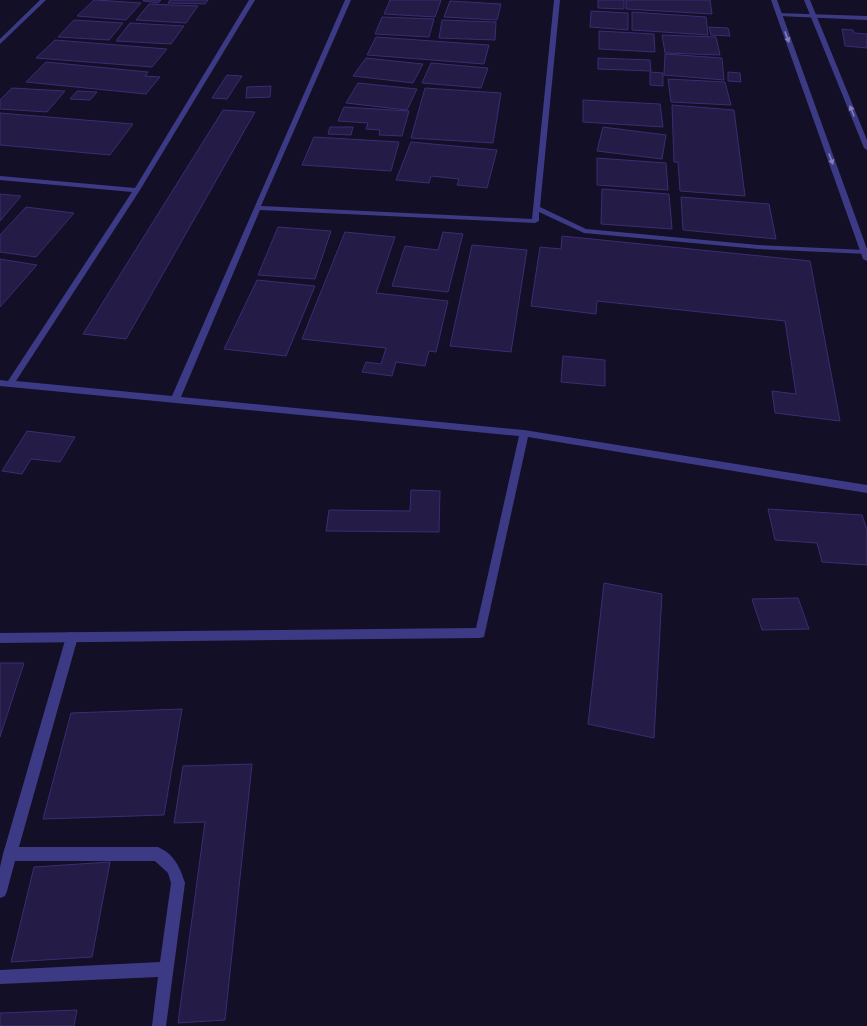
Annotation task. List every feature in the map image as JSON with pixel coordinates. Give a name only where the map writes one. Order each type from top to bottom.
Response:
[{"type":"street","points":[[0,42],[43,0]]},
{"type":"street","points":[[10,384],[137,190],[252,0]]},
{"type":"street","points":[[175,400],[180,384],[182,385],[257,208],[348,0]]},
{"type":"street","points":[[257,208],[535,221],[557,0]]},
{"type":"street","points":[[536,208],[584,231],[866,255],[774,0]]},
{"type":"street","points":[[807,0],[867,148]]},
{"type":"street","points":[[779,14],[867,18]]},
{"type":"street","points":[[0,178],[137,190]]},
{"type":"street","points":[[0,383],[524,433],[867,489]]},
{"type":"street","points":[[182,385],[195,402]]},
{"type":"street","points":[[0,638],[480,633],[524,433]]},
{"type":"street","points":[[0,891],[72,637]]},
{"type":"street","points":[[10,854],[158,854],[174,868],[178,883],[159,1026]]},
{"type":"street","points":[[0,977],[167,969]]},
{"type":"building","points":[[94,0],[141,3],[126,20],[77,16]]},
{"type":"building","points":[[161,0],[158,3],[143,1]]},
{"type":"building","points":[[170,0],[208,0],[205,4],[168,3]]},
{"type":"building","points":[[390,0],[441,0],[435,17],[384,14]]},
{"type":"building","points":[[598,0],[624,0],[624,9],[598,8]]},
{"type":"building","points":[[626,0],[710,0],[712,14],[626,9]]},
{"type":"building","points":[[450,1],[501,4],[497,20],[444,17]]},
{"type":"building","points":[[149,4],[198,6],[186,23],[136,20]]},
{"type":"building","points":[[591,11],[628,13],[628,30],[590,27]]},
{"type":"building","points":[[632,12],[706,17],[708,35],[632,30]]},
{"type":"building","points":[[382,17],[434,19],[429,37],[375,34]]},
{"type":"building","points":[[74,20],[123,23],[109,40],[58,37]]},
{"type":"building","points":[[442,20],[496,22],[495,40],[439,38]]},
{"type":"building","points":[[130,23],[184,26],[171,44],[116,41]]},
{"type":"building","points":[[709,27],[728,28],[730,36],[711,35]]},
{"type":"building","points":[[842,29],[853,30],[854,33],[867,34],[867,48],[845,46]]},
{"type":"building","points":[[599,31],[654,34],[655,52],[599,49]]},
{"type":"building","points":[[662,35],[716,37],[720,55],[665,53]]},
{"type":"building","points":[[376,37],[489,45],[484,64],[367,55]]},
{"type":"building","points":[[55,40],[167,49],[152,67],[36,58]]},
{"type":"building","points":[[665,54],[722,58],[724,80],[664,75]]},
{"type":"building","points":[[366,58],[423,64],[413,83],[353,76]]},
{"type":"building","points":[[598,58],[650,60],[651,71],[598,69]]},
{"type":"building","points":[[46,62],[148,72],[145,76],[160,77],[146,94],[26,82]]},
{"type":"building","points":[[431,63],[488,68],[481,88],[422,83]]},
{"type":"building","points":[[650,72],[663,73],[663,86],[650,85]]},
{"type":"building","points":[[728,72],[740,73],[741,82],[728,81]]},
{"type":"building","points":[[227,75],[242,76],[227,99],[212,98]]},
{"type":"building","points":[[668,79],[725,82],[731,105],[671,102]]},
{"type":"building","points":[[358,83],[417,89],[407,110],[346,103]]},
{"type":"building","points":[[271,86],[270,97],[246,98],[247,87]]},
{"type":"building","points":[[12,88],[65,91],[47,112],[0,109],[0,100]]},
{"type":"building","points":[[425,88],[501,93],[493,143],[411,138]]},
{"type":"building","points":[[77,91],[97,92],[90,100],[70,99]]},
{"type":"building","points":[[583,100],[660,104],[663,127],[583,122]]},
{"type":"building","points":[[672,105],[734,110],[745,196],[680,191],[678,162],[674,162]]},
{"type":"building","points":[[344,107],[409,111],[402,136],[379,135],[380,130],[366,129],[368,123],[338,121]]},
{"type":"building","points":[[223,110],[255,112],[126,339],[83,334]]},
{"type":"building","points":[[0,113],[133,124],[110,155],[0,145]]},
{"type":"building","points":[[330,127],[353,127],[351,135],[328,134]]},
{"type":"building","points":[[603,127],[666,135],[662,159],[597,151]]},
{"type":"building","points":[[314,137],[399,142],[391,171],[302,165]]},
{"type":"building","points":[[411,142],[497,150],[487,188],[457,185],[459,179],[431,176],[429,183],[396,180]]},
{"type":"building","points":[[597,158],[666,163],[668,190],[597,185]]},
{"type":"building","points":[[602,189],[669,194],[672,229],[601,224]]},
{"type":"building","points":[[0,194],[21,196],[0,221]]},
{"type":"building","points":[[681,197],[769,204],[776,239],[683,230]]},
{"type":"building","points":[[26,207],[74,213],[36,257],[0,252],[0,235]]},
{"type":"building","points":[[278,227],[331,231],[315,279],[258,275]]},
{"type":"building","points":[[345,232],[395,237],[376,293],[448,301],[436,352],[429,351],[425,366],[396,362],[392,376],[362,372],[366,362],[381,364],[386,348],[302,339]]},
{"type":"building","points":[[443,232],[463,234],[448,292],[392,286],[405,246],[438,250]]},
{"type":"building","points":[[562,236],[810,261],[840,421],[775,413],[772,391],[796,394],[785,321],[597,301],[596,314],[531,306],[540,247],[561,249]]},
{"type":"building","points":[[472,245],[527,250],[511,352],[450,346]]},
{"type":"building","points":[[0,259],[37,265],[0,307]]},
{"type":"building","points":[[257,280],[315,286],[286,356],[224,349]]},
{"type":"building","points":[[563,356],[605,360],[605,386],[561,382]]},
{"type":"building","points":[[27,431],[75,437],[60,462],[31,459],[22,474],[2,471]]},
{"type":"building","points":[[411,490],[440,491],[439,532],[326,531],[329,510],[410,511]]},
{"type":"building","points":[[768,509],[862,515],[867,530],[867,565],[822,562],[817,543],[775,540]]},
{"type":"building","points":[[604,583],[662,594],[654,738],[588,724]]},
{"type":"building","points":[[798,598],[809,629],[762,630],[752,599]]},
{"type":"building","points":[[0,663],[24,663],[0,737]]},
{"type":"building","points":[[182,709],[164,815],[43,819],[71,713]]},
{"type":"building","points":[[252,764],[225,1020],[178,1023],[205,822],[174,823],[183,766]]},
{"type":"building","points":[[110,862],[92,957],[11,962],[34,867]]},
{"type":"building","points":[[77,1010],[74,1026],[0,1026],[0,1013]]}]
